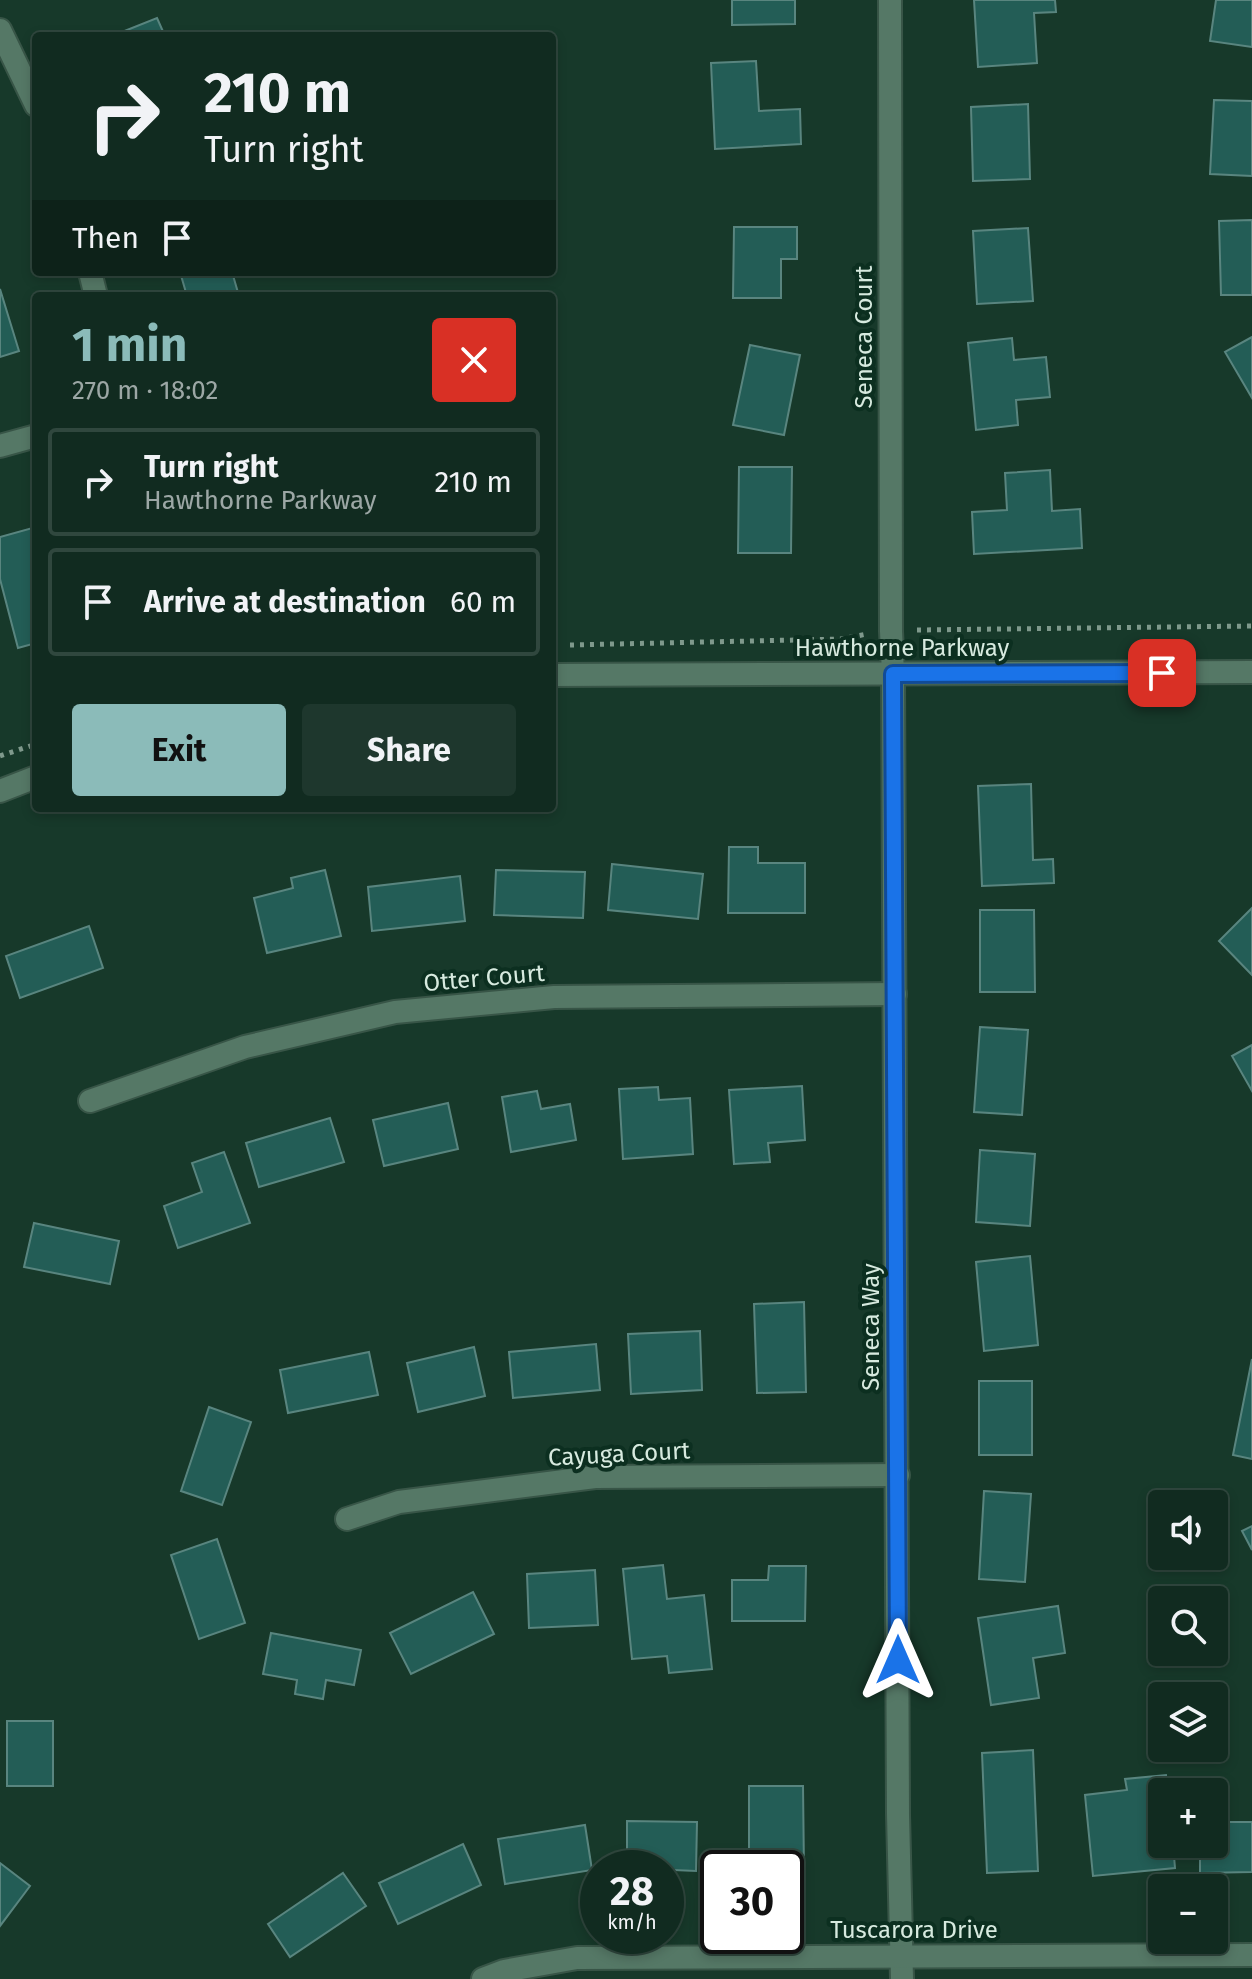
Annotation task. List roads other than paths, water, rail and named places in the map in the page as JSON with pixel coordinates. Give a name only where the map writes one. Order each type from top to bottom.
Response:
[{"type":"street","name":"Seneca Court","points":[[890,0],[893,674]]},
{"type":"street","points":[[0,30],[32,97]]},
{"type":"street","points":[[0,446],[32,437]]},
{"type":"street","name":"Hawthorne Parkway","points":[[556,675],[1252,672]]},
{"type":"street","name":"Seneca Way","points":[[893,674],[898,1814],[902,1968]]},
{"type":"street","points":[[0,791],[32,779]]},
{"type":"street","name":"Otter Court","points":[[90,1101],[245,1047],[395,1012],[554,997],[895,994]]},
{"type":"street","name":"Cayuga Court","points":[[347,1519],[399,1502],[595,1477],[898,1475]]},
{"type":"street","name":"Tuscarora Drive","points":[[483,1979],[504,1971],[577,1958],[902,1968],[1252,1955]]}]
